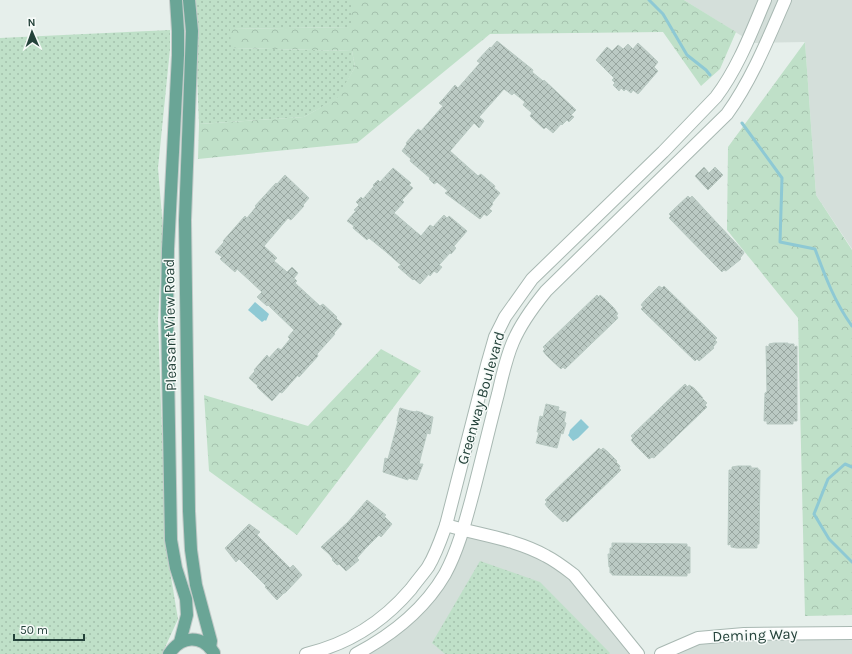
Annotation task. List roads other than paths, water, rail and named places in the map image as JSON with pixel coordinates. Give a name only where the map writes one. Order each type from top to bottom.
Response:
[{"type":"main road","name":"Pleasant View Road","points":[[176,0],[178,55],[168,249],[167,311],[171,540],[176,568],[186,599],[187,615],[180,642]]},
{"type":"main road","name":"Pleasant View Road","points":[[189,0],[191,44],[185,220],[189,511],[191,550],[196,586],[211,641],[212,651]]},
{"type":"main road","points":[[169,654],[173,647],[180,642],[188,640],[196,640],[204,643],[212,651]]},
{"type":"street","name":"Greenway Boulevard","points":[[306,654],[319,651],[365,631],[399,603],[427,568],[438,547],[446,525],[487,365],[495,337],[505,317],[532,279],[663,152],[716,97],[723,88],[741,56],[765,0]]},
{"type":"street","name":"Greenway Boulevard","points":[[356,654],[375,644],[413,615],[430,595],[444,574],[463,530],[504,369],[513,342],[523,322],[546,291],[727,114],[755,67],[785,0]]},
{"type":"street","points":[[446,525],[524,546],[545,555],[561,565],[574,575],[638,654]]},
{"type":"street","name":"Deming Way","points":[[661,654],[698,638],[744,634],[852,633]]},
{"type":"water","points":[[255,302],[269,314],[266,321],[265,320],[262,322],[248,310]]},
{"type":"water","points":[[581,419],[589,427],[573,441],[568,435],[570,430]]},
{"type":"waterway","points":[[649,0],[663,14],[687,55],[710,75]]},
{"type":"waterway","points":[[742,123],[782,178],[780,242],[815,249],[835,299],[852,326]]},
{"type":"waterway","points":[[852,467],[845,464],[828,479],[814,514],[829,539],[852,562]]}]
